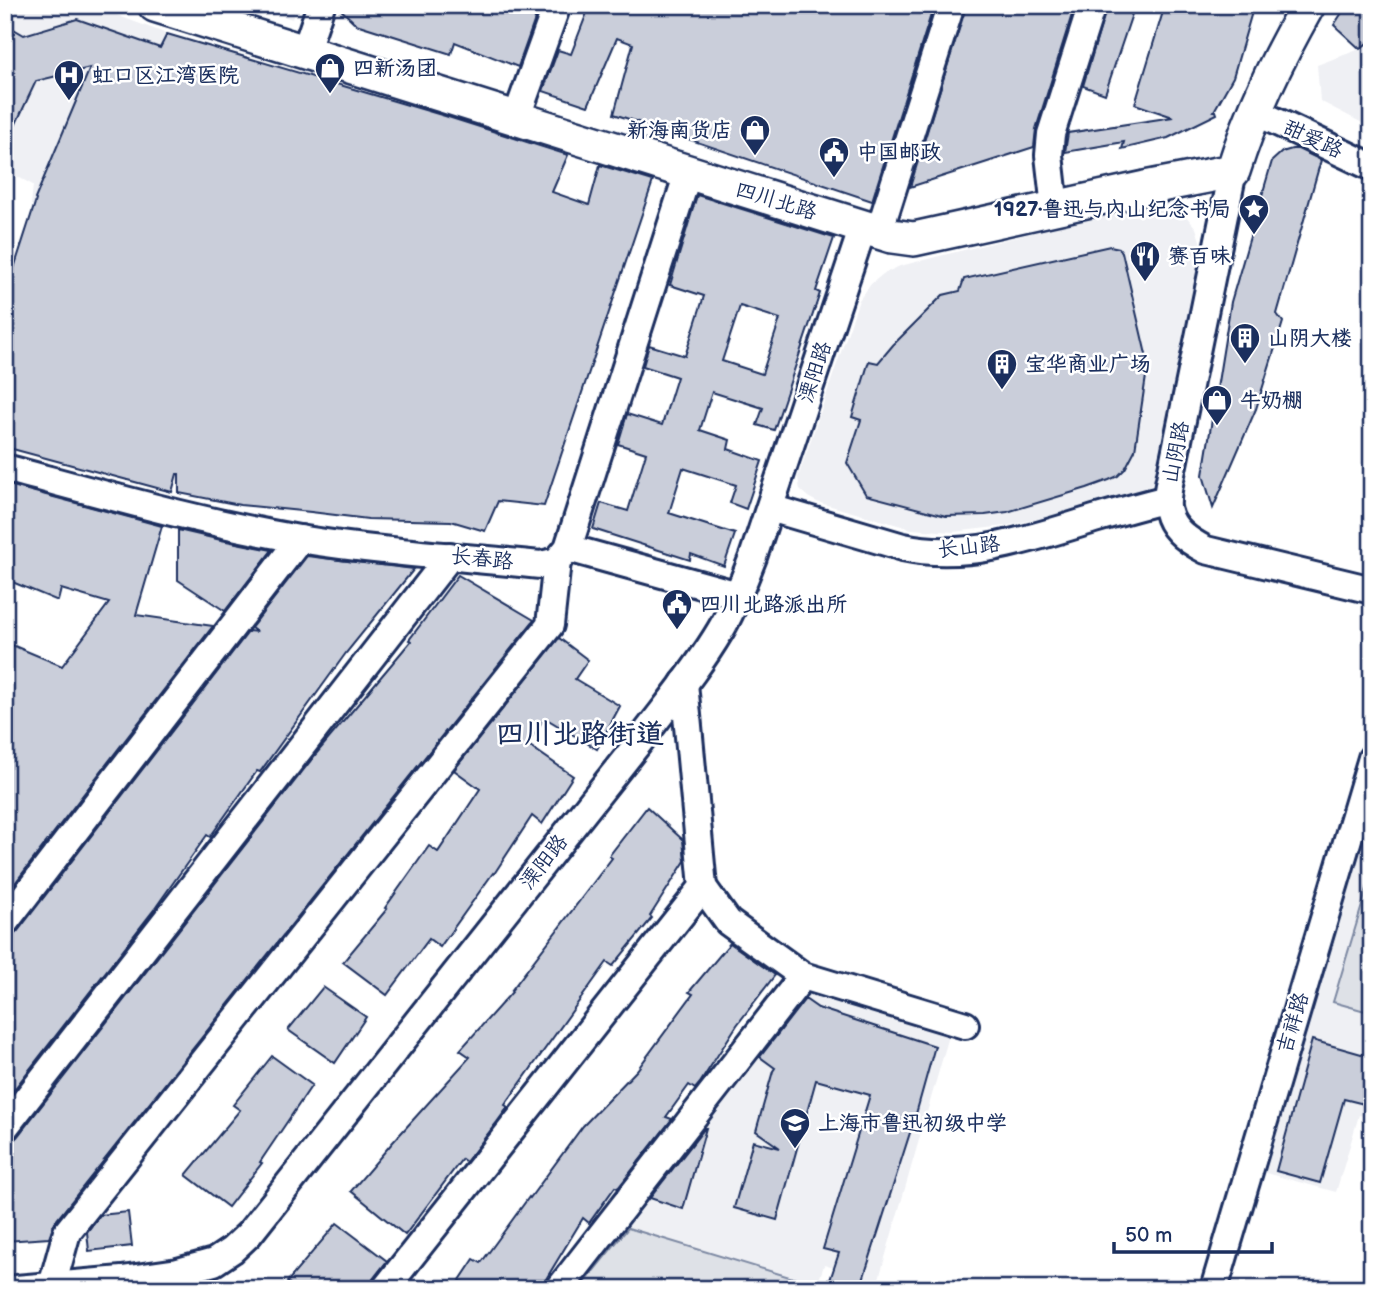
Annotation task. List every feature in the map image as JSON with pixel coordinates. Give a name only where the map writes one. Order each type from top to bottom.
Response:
[{"type":"main road","name":"四川北路","points":[[155,5],[892,236],[914,239],[1233,171]]},
{"type":"main road","points":[[1233,171],[1254,111],[1280,55],[1308,5]]},
{"type":"street","points":[[305,52],[321,5]]},
{"type":"street","points":[[516,119],[556,5]]},
{"type":"street","name":"溧阳路","points":[[16,1289],[122,1280],[183,1280],[232,1250],[249,1234],[684,682],[720,631],[753,557],[951,5]]},
{"type":"street","points":[[1055,208],[1049,155],[1051,134],[1092,5]]},
{"type":"street","name":"甜爱路","points":[[1254,111],[1372,167]]},
{"type":"street","name":"山阴路","points":[[1233,171],[1167,499],[1167,511],[1173,523],[1191,543],[1206,550],[1372,590]]},
{"type":"street","points":[[52,1286],[67,1232],[550,625],[562,554],[688,173]]},
{"type":"street","name":"长春路","points":[[5,468],[207,521],[300,539],[541,565],[562,554]]},
{"type":"street","name":"长山路","points":[[770,508],[920,551],[951,552],[975,550],[1035,537],[1167,499]]},
{"type":"street","points":[[5,922],[300,539]]},
{"type":"street","points":[[562,554],[738,595]]},
{"type":"street","points":[[5,1126],[450,556]]},
{"type":"street","points":[[684,682],[703,887],[728,922],[803,975],[965,1025]]},
{"type":"street","name":"吉祥路","points":[[1214,1289],[1372,758]]},
{"type":"street","points":[[385,1289],[703,887]]},
{"type":"street","points":[[559,1289],[803,975]]},
{"type":"shaded area","name":"虹口区江湾医院","points":[[5,5],[90,5],[167,34],[77,219],[31,205],[33,185],[5,170]]},
{"type":"shaded area","points":[[249,5],[297,5],[292,19]]},
{"type":"shaded area","points":[[1372,39],[1372,128],[1320,101],[1317,65],[1360,49]]},
{"type":"shaded area","name":"宝华商业广场","points":[[1155,202],[1171,205],[1185,215],[1196,228],[1204,254],[1161,473],[1150,486],[1138,492],[1056,515],[1005,526],[953,532],[912,529],[817,502],[800,490],[798,477],[859,300],[883,274],[900,266]]},
{"type":"shaded area","points":[[1372,788],[1372,1118],[1359,1115],[1336,1192],[1255,1170]]},
{"type":"shaded area","points":[[1372,872],[1372,1013],[1333,1002]]},
{"type":"shaded area","name":"上海市鲁迅初级中学","points":[[798,988],[949,1036],[878,1282],[824,1265],[816,1289],[568,1289]]},
{"type":"shaded area","points":[[628,1228],[806,1282],[804,1289],[579,1289]]},
{"type":"building","points":[[336,5],[540,5],[518,67],[455,42],[451,54],[356,24]]},
{"type":"building","points":[[590,5],[934,5],[872,201],[614,114],[633,44],[617,38],[588,106],[543,91],[558,50],[571,54]]},
{"type":"building","points":[[966,5],[1075,5],[1036,129],[1034,147],[910,187]]},
{"type":"building","points":[[1107,5],[1135,5],[1105,94],[1083,86]]},
{"type":"building","points":[[1165,5],[1254,5],[1233,77],[1214,111],[1217,114],[1168,138],[1122,149],[1124,142],[1065,152],[1068,133],[1173,117],[1135,104]]},
{"type":"building","points":[[1347,5],[1372,5],[1372,39],[1360,49],[1334,25]]},
{"type":"building","points":[[77,19],[160,48],[167,34],[568,155],[552,192],[589,205],[600,165],[653,181],[544,506],[498,501],[485,531],[451,521],[368,519],[240,505],[179,493],[179,474],[172,492],[5,447],[5,296],[35,199],[90,68],[36,81],[5,147],[5,24],[24,35]]},
{"type":"building","points":[[1298,149],[1321,160],[1277,314],[1283,322],[1256,409],[1213,508],[1203,475],[1231,302],[1272,161],[1282,152]]},
{"type":"building","points":[[697,195],[834,238],[816,291],[820,293],[774,430],[757,425],[763,408],[712,392],[700,430],[730,440],[728,449],[762,461],[746,509],[730,503],[736,485],[683,468],[669,513],[735,534],[724,566],[691,554],[690,560],[593,529],[601,503],[628,511],[646,453],[618,444],[627,414],[662,425],[677,377],[643,366],[649,345],[685,356],[704,296],[670,285]],"holes":[[[740,306],[780,319],[762,374],[722,361]]]},
{"type":"building","name":"宝华商业广场","points":[[1110,246],[1119,248],[1122,252],[1148,363],[1135,450],[1125,469],[1118,476],[1087,488],[1007,512],[985,515],[946,516],[866,495],[847,463],[861,420],[852,417],[869,361],[878,363],[943,295],[960,291],[964,279]]},
{"type":"building","points":[[5,484],[162,526],[136,615],[213,626],[5,896],[5,642],[62,666],[109,603],[61,589],[58,601],[5,579]]},
{"type":"building","points":[[178,530],[272,550],[225,611],[178,580]]},
{"type":"building","points":[[307,556],[414,569],[346,653],[260,772],[257,771],[210,837],[207,835],[156,907],[5,1101],[5,937],[17,932],[249,631],[257,632],[251,628]]},
{"type":"building","points":[[458,575],[534,620],[55,1222],[49,1238],[5,1241],[5,1142],[17,1137],[316,754],[411,641],[409,640]]},
{"type":"building","points":[[559,638],[588,660],[575,679],[620,706],[597,749],[545,718],[527,744],[573,776],[542,824],[532,816],[494,874],[440,947],[429,939],[387,995],[343,962],[387,909],[385,908],[429,846],[438,852],[480,789],[454,770]]},
{"type":"building","points":[[647,807],[683,840],[685,861],[650,916],[652,918],[613,966],[607,962],[505,1105],[508,1107],[497,1122],[466,1162],[462,1159],[405,1235],[351,1191],[470,1057],[460,1050],[512,992]]},
{"type":"building","points":[[730,943],[775,975],[737,1025],[700,1083],[695,1089],[689,1085],[666,1117],[672,1119],[618,1188],[615,1187],[589,1223],[583,1218],[540,1289],[471,1289],[460,1280],[474,1259],[481,1263],[583,1126],[637,1070],[693,994],[689,992]]},
{"type":"building","points":[[323,987],[366,1017],[335,1063],[288,1030]]},
{"type":"building","points":[[805,999],[818,1008],[935,1046],[860,1289],[827,1289],[839,1253],[823,1249],[870,1095],[816,1080],[777,1220],[734,1208],[753,1141],[780,1148],[756,1131],[775,1068],[760,1057]]},
{"type":"building","points":[[1312,1040],[1372,1057],[1372,1106],[1344,1099],[1320,1183],[1276,1171]]},
{"type":"building","points":[[272,1056],[312,1085],[260,1162],[262,1163],[228,1207],[186,1175],[240,1110],[233,1105]]},
{"type":"building","points":[[705,1128],[683,1209],[650,1198]]},
{"type":"building","points":[[128,1212],[132,1246],[89,1251],[87,1232],[100,1215]]},
{"type":"building","points":[[337,1223],[387,1261],[373,1279],[370,1289],[297,1289],[287,1282]]},
{"type":"place","name":"四新汤团","points":[[330,95]]},
{"type":"place","name":"虹口区江湾医院","points":[[69,102]]},
{"type":"place","name":"新海南货店","points":[[755,157]]},
{"type":"place","name":"中国邮政","points":[[834,179]]},
{"type":"place","name":"1927·鲁迅与内山纪念书局","points":[[1254,236]]},
{"type":"place","name":"赛百味","points":[[1145,283]]},
{"type":"place","name":"山阴大楼","points":[[1245,365]]},
{"type":"place","name":"宝华商业广场","points":[[1002,391]]},
{"type":"place","name":"牛奶棚","points":[[1217,427]]},
{"type":"place","name":"四川北路派出所","points":[[677,631]]},
{"type":"place","name":"上海市鲁迅初级中学","points":[[795,1150]]},
{"type":"district","name":"四川北路街道","points":[[580,734]]}]
